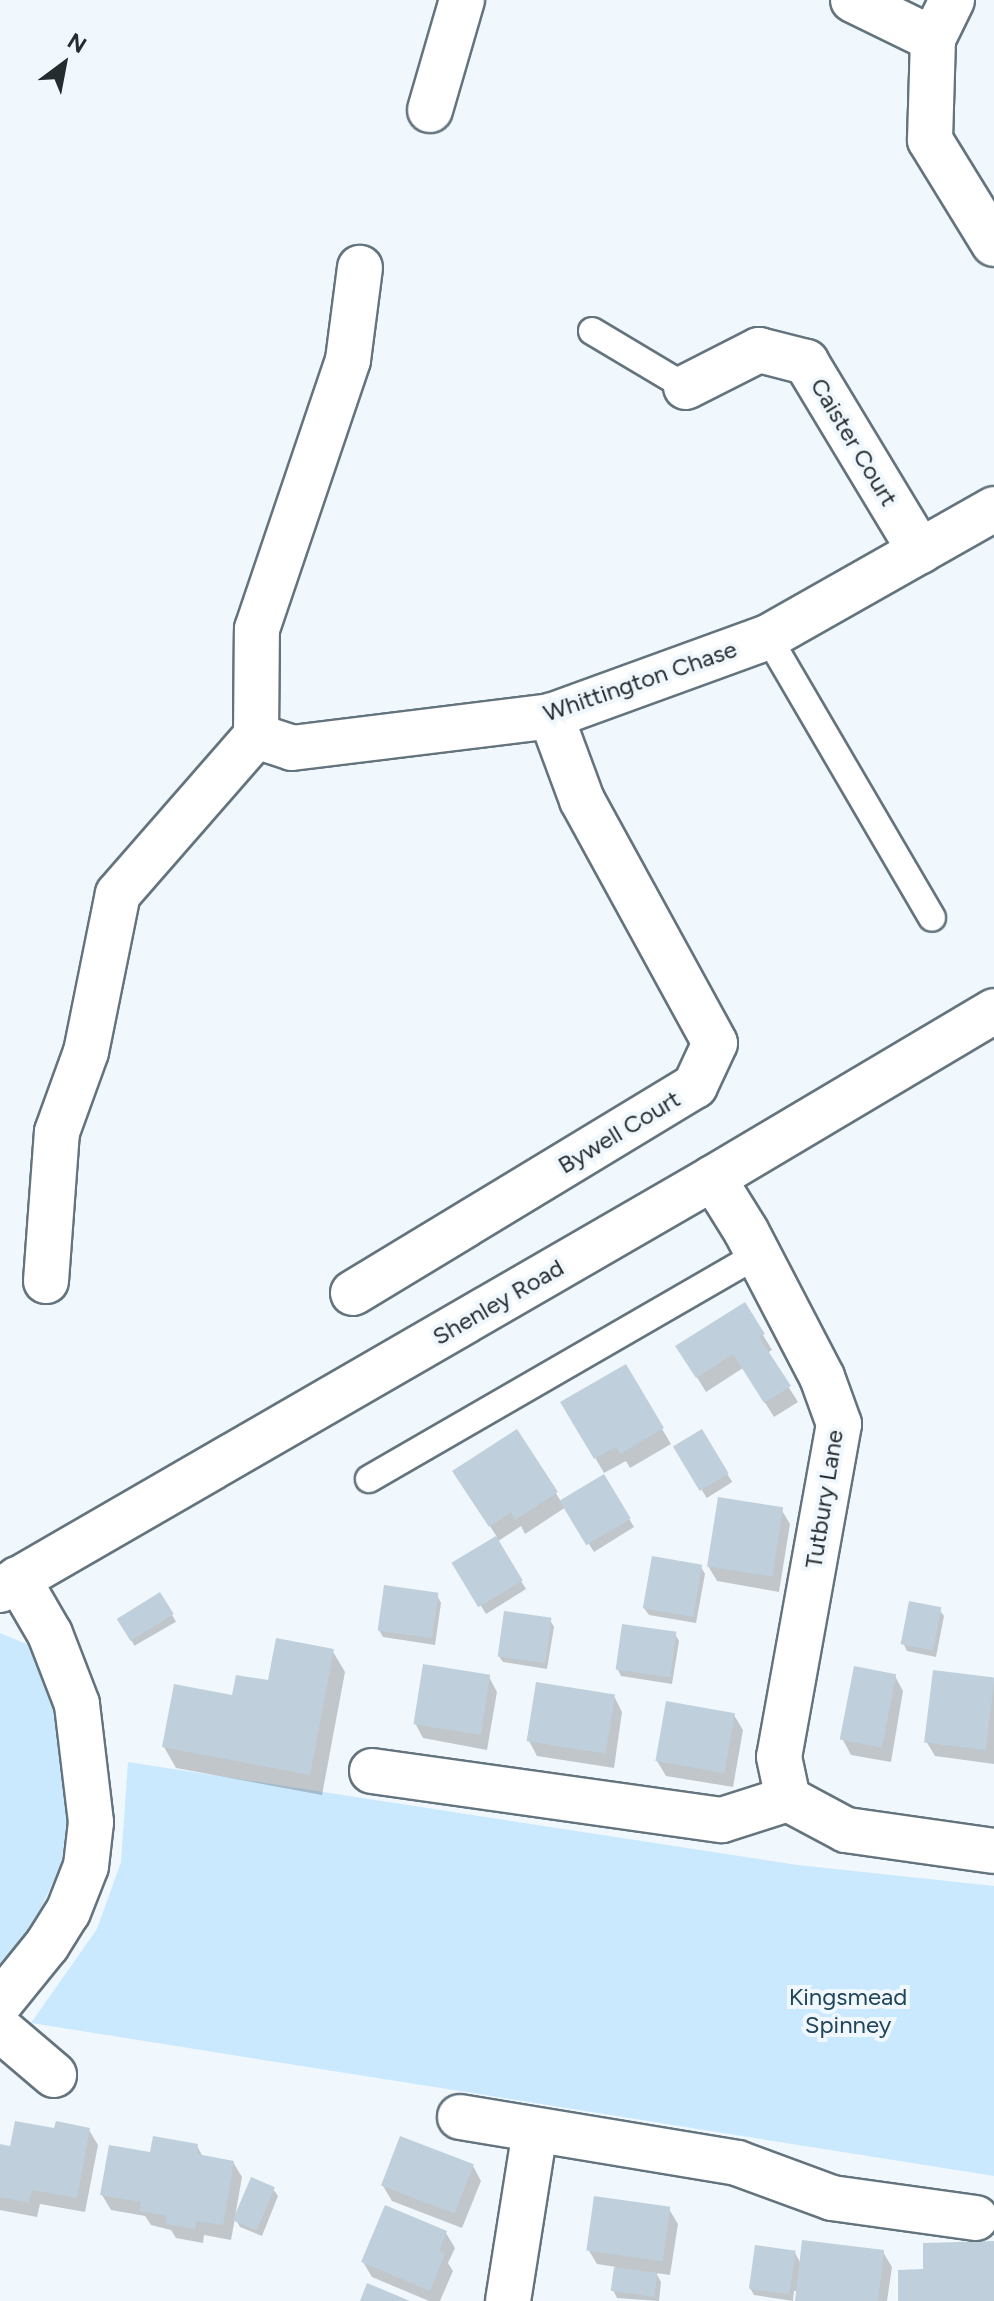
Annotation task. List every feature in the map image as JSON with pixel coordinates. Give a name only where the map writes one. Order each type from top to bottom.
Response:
[{"type":"street","points":[[430,110],[462,0]]},
{"type":"street","points":[[853,0],[933,39]]},
{"type":"street","points":[[952,0],[933,39],[930,140],[994,244]]},
{"type":"street","points":[[46,1281],[57,1132],[86,1052],[118,894],[256,736],[257,629],[348,360],[360,268]]},
{"type":"street","name":"Caister Court","points":[[686,387],[759,350],[806,362],[920,551]]},
{"type":"street","name":"Whittington Chase","points":[[256,736],[292,748],[551,716],[768,637],[994,509]]},
{"type":"street","name":"Bywell Court","points":[[353,1293],[695,1086],[715,1043],[582,800],[551,716]]},
{"type":"street","name":"Shenley Road","points":[[9,1584],[713,1178],[994,1011]]},
{"type":"street","name":"Tutbury Lane","points":[[713,1178],[746,1231],[756,1256],[822,1377],[839,1424],[779,1757],[788,1799]]},
{"type":"street","points":[[0,2003],[47,1945],[68,1912],[86,1866],[91,1822],[77,1704],[50,1634],[9,1584]]},
{"type":"street","points":[[372,1771],[722,1820],[788,1799],[846,1830],[994,1851]]},
{"type":"street","points":[[0,2029],[54,2075]]},
{"type":"street","points":[[460,2117],[737,2163],[832,2198],[976,2218]]},
{"type":"street","points":[[508,2301],[535,2130]]},
{"type":"lane","points":[[592,331],[686,387]]},
{"type":"lane","points":[[768,637],[932,918]]},
{"type":"lane","points":[[369,1479],[756,1256]]},
{"type":"green space","points":[[0,1633],[29,1645],[60,1713],[71,1789],[61,1865],[28,1936],[0,1967]]},
{"type":"green space","name":"Kingsmead Spinney","points":[[128,1762],[798,1865],[994,1886],[994,2176],[31,2023],[97,1929],[121,1862]]},
{"type":"building","points":[[745,1302],[765,1334],[759,1337],[791,1386],[764,1403],[733,1354],[696,1378],[675,1346]]},
{"type":"building","points":[[626,1364],[664,1428],[620,1454],[616,1447],[594,1459],[560,1402]]},
{"type":"building","points":[[517,1429],[558,1492],[515,1520],[511,1512],[489,1527],[452,1471]]},
{"type":"building","points":[[702,1429],[729,1474],[700,1491],[673,1447]]},
{"type":"building","points":[[604,1474],[631,1519],[586,1545],[559,1501]]},
{"type":"building","points":[[718,1497],[783,1507],[772,1576],[707,1566]]},
{"type":"building","points":[[496,1536],[523,1581],[478,1607],[451,1563]]},
{"type":"building","points":[[652,1556],[702,1565],[693,1617],[643,1608]]},
{"type":"building","points":[[384,1585],[438,1593],[432,1638],[378,1631]]},
{"type":"building","points":[[160,1592],[174,1614],[131,1641],[117,1619]]},
{"type":"building","points":[[909,1601],[941,1607],[933,1650],[901,1644]]},
{"type":"building","points":[[504,1611],[552,1618],[545,1663],[498,1657]]},
{"type":"building","points":[[622,1624],[676,1632],[670,1677],[616,1670]]},
{"type":"building","points":[[276,1638],[334,1649],[310,1775],[162,1747],[174,1684],[232,1695],[236,1675],[268,1680]]},
{"type":"building","points":[[423,1664],[490,1675],[481,1735],[413,1724]]},
{"type":"building","points":[[854,1666],[896,1674],[882,1748],[840,1740]]},
{"type":"building","points":[[933,1670],[994,1677],[986,1750],[924,1742]]},
{"type":"building","points":[[536,1682],[615,1695],[606,1754],[527,1741]]},
{"type":"building","points":[[666,1701],[735,1713],[724,1773],[655,1761]]},
{"type":"building","points":[[15,2121],[54,2128],[56,2121],[90,2128],[77,2198],[32,2190],[29,2203],[0,2197],[0,2144],[10,2146]]},
{"type":"building","points":[[153,2136],[198,2144],[197,2154],[234,2161],[223,2225],[196,2221],[195,2229],[166,2224],[167,2216],[140,2211],[141,2202],[100,2195],[109,2145],[150,2152]]},
{"type":"building","points":[[400,2136],[474,2164],[455,2214],[381,2185]]},
{"type":"building","points":[[251,2177],[275,2187],[257,2230],[233,2220]]},
{"type":"building","points":[[594,2196],[670,2207],[663,2261],[586,2250]]},
{"type":"building","points":[[385,2205],[447,2231],[439,2251],[445,2254],[430,2291],[361,2262]]},
{"type":"building","points":[[802,2240],[884,2250],[878,2301],[795,2301]]},
{"type":"building","points":[[994,2241],[994,2301],[898,2301],[898,2270],[923,2269],[923,2243]]},
{"type":"building","points":[[755,2245],[796,2251],[789,2294],[749,2289]]},
{"type":"building","points":[[614,2267],[658,2273],[654,2297],[611,2291]]},
{"type":"building","points":[[367,2283],[410,2301],[360,2301]]}]
